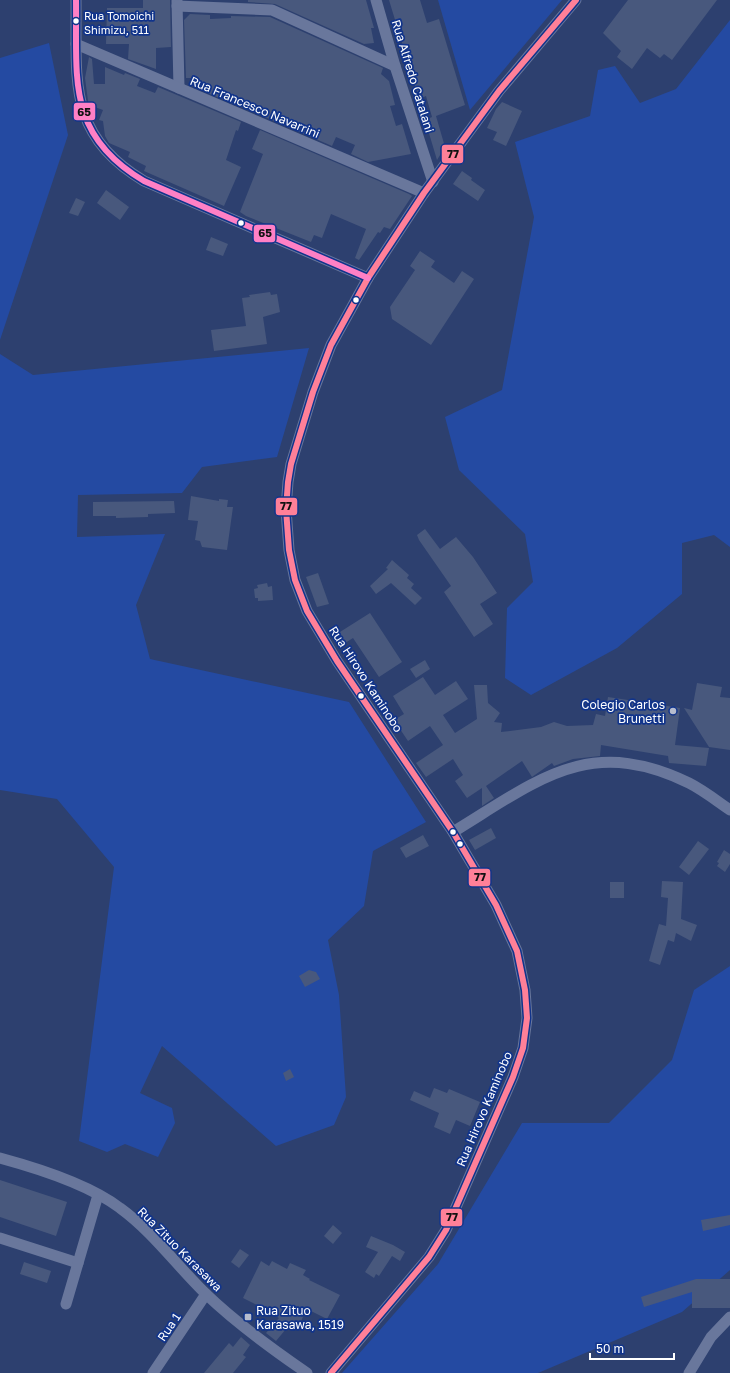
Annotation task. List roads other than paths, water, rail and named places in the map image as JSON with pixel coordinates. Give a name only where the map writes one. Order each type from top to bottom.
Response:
[{"type":"street","points":[[76,0],[78,90],[85,119],[105,151],[124,169],[144,181],[368,278]]},
{"type":"street","name":"Rua Alfredo Catalani","points":[[376,0],[395,66],[433,182]]},
{"type":"street","name":"Rua Hirovo Kaminobo","points":[[332,1373],[429,1257],[442,1236],[459,1204],[513,1077],[523,1048],[526,1032],[526,1011],[525,990],[517,951],[496,905],[453,832],[337,661],[307,611],[295,580],[289,550],[286,509],[291,464],[313,392],[331,345],[368,278],[424,193],[499,91],[576,0]]},
{"type":"street","points":[[179,88],[177,3],[272,10],[395,66]]},
{"type":"street","name":"Rua Francesco Navarrini","points":[[76,44],[424,193]]},
{"type":"street","points":[[453,832],[543,778],[564,769],[600,762],[635,764],[670,774],[691,784],[730,810]]},
{"type":"street","name":"Rua Zituo Karasawa","points":[[0,1158],[32,1167],[98,1195],[120,1207],[143,1227],[206,1294],[262,1341],[307,1373]]},
{"type":"street","points":[[66,1304],[98,1195]]},
{"type":"street","points":[[0,1238],[78,1263]]},
{"type":"street","name":"Rua 1","points":[[153,1373],[206,1294]]},
{"type":"street","points":[[689,1373],[711,1338],[730,1317]]},
{"type":"place","name":"Rua Tomoichi Shimizu, 511","points":[[76,21]]},
{"type":"place","name":"Colegio Carlos Brunetti","points":[[673,711]]},
{"type":"place","name":"Rua Zituo Karasawa, 1519","points":[[248,1317]]}]
